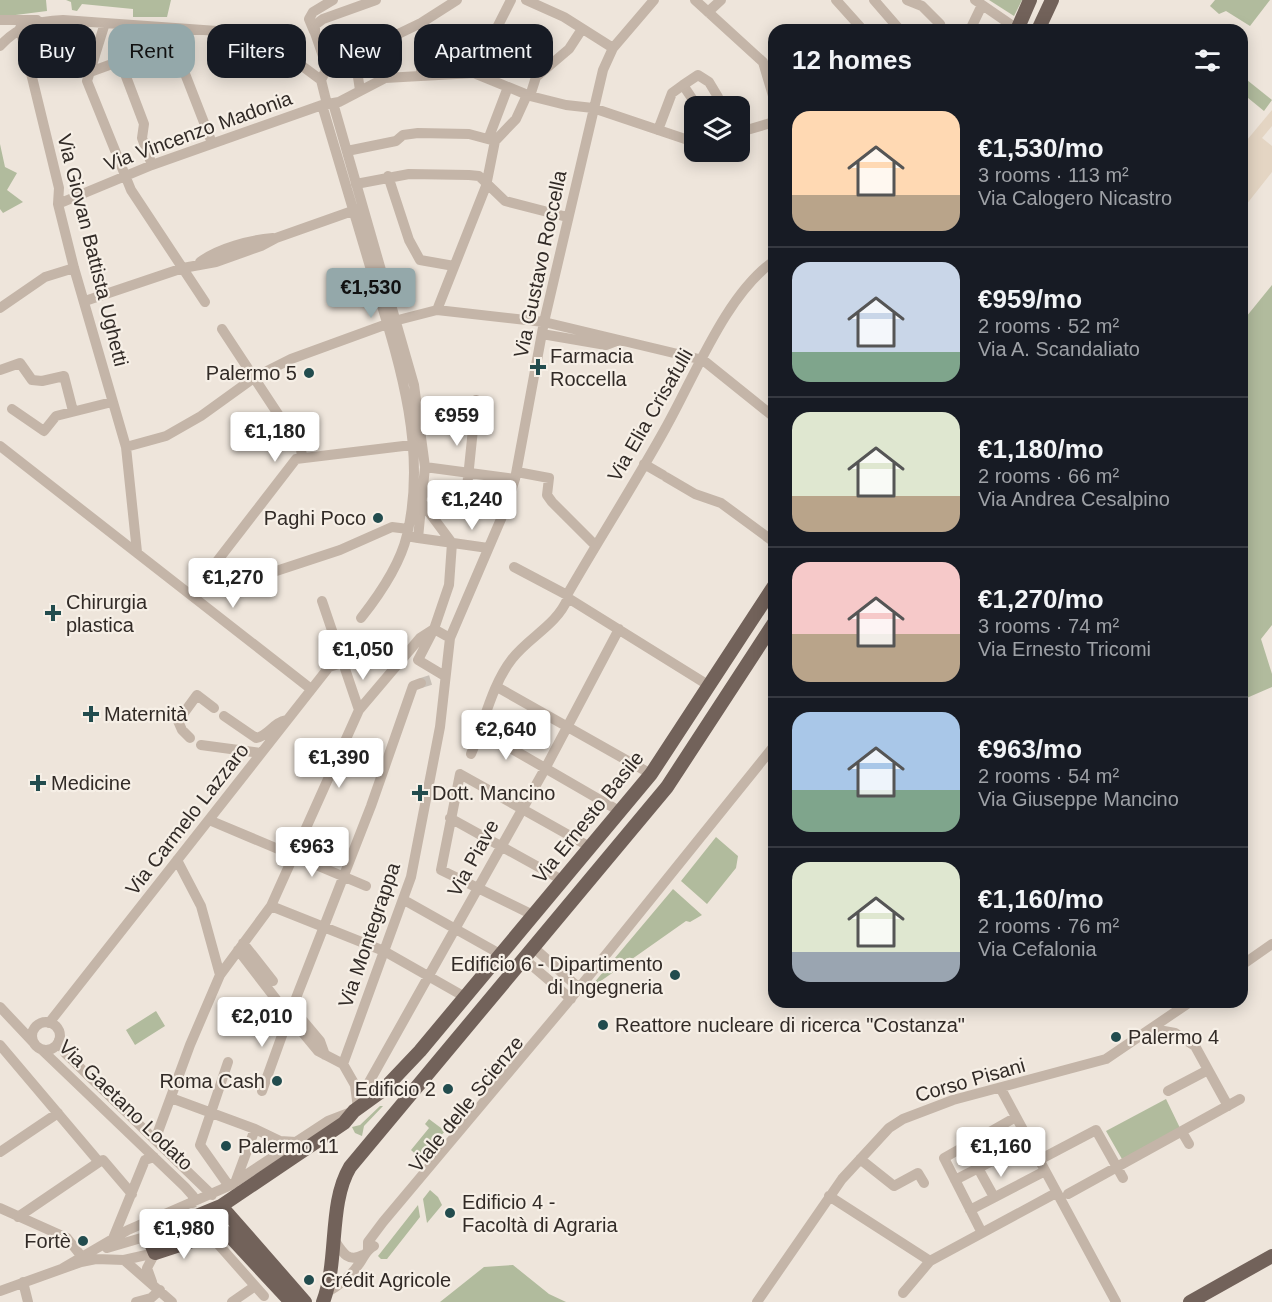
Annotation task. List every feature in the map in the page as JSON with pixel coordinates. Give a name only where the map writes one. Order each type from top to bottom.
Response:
[{"type":"main road","points":[[1020,24],[1030,0]]},
{"type":"main road","points":[[1041,24],[1052,0]]},
{"type":"main road","name":"Via Ernesto Basile","points":[[234,1189],[344,1123],[356,1109],[383,1090],[413,1058],[651,774],[768,595]]},
{"type":"main road","name":"Via Ernesto Basile","points":[[325,1297],[344,1176],[673,779],[768,632]]},
{"type":"main road","points":[[234,1189],[142,1238],[155,1253],[210,1235],[227,1233],[291,1302]]},
{"type":"main road","points":[[216,1200],[305,1302]]},
{"type":"main road","points":[[1190,1302],[1272,1256]]},
{"type":"street","points":[[321,80],[327,68],[309,19],[313,12],[333,0]]},
{"type":"street","points":[[315,33],[315,25],[323,18],[376,0]]},
{"type":"street","points":[[360,90],[353,45],[394,36],[421,23],[457,0]]},
{"type":"street","points":[[499,24],[511,0]]},
{"type":"street","points":[[526,0],[543,6],[612,48]]},
{"type":"street","name":"Via Gustavo Roccella","points":[[469,593],[507,503],[516,475],[544,322],[603,70],[612,48],[654,0]]},
{"type":"street","points":[[695,0],[763,62],[768,79]]},
{"type":"street","points":[[708,12],[721,0]]},
{"type":"street","points":[[836,0],[849,5],[860,24]]},
{"type":"street","points":[[874,0],[895,24]]},
{"type":"street","points":[[907,0],[922,6],[940,24]]},
{"type":"street","points":[[972,24],[978,3],[1008,24]]},
{"type":"street","points":[[0,20],[117,24]]},
{"type":"street","points":[[33,24],[43,21]]},
{"type":"street","points":[[96,52],[105,23]]},
{"type":"street","points":[[347,152],[396,141],[400,135],[408,134],[457,134],[492,139],[516,119],[529,96],[536,77],[569,50],[582,29]]},
{"type":"street","points":[[0,46],[18,30]]},
{"type":"street","points":[[195,30],[259,34],[321,80],[358,209],[414,385],[418,444],[407,532],[392,571],[361,618]]},
{"type":"street","points":[[658,130],[672,93],[698,75],[709,82],[717,96]]},
{"type":"street","name":"Via Vincenzo Madonia","points":[[58,204],[152,165],[328,104],[385,78],[414,76]]},
{"type":"street","name":"Via Giovan Battista Ughetti","points":[[32,78],[59,188],[58,204],[74,268],[126,447],[136,552]]},
{"type":"street","points":[[88,78],[87,81],[125,176],[205,302]]},
{"type":"street","points":[[127,78],[144,124],[142,138],[152,165]]},
{"type":"street","points":[[187,78],[212,143]]},
{"type":"street","name":"Via Vincenzo Madonia","points":[[484,78],[529,96],[566,105],[594,108],[684,139]]},
{"type":"street","points":[[683,85],[690,96]]},
{"type":"street","points":[[437,310],[486,186],[492,139],[508,87]]},
{"type":"street","points":[[328,104],[347,152],[356,184],[358,209]]},
{"type":"street","points":[[750,129],[768,124]]},
{"type":"street","points":[[356,184],[388,176],[437,173],[479,176],[486,186],[505,201],[567,217]]},
{"type":"street","points":[[388,176],[410,240],[420,260],[454,267]]},
{"type":"street","points":[[85,301],[199,263],[216,262],[261,246],[276,237],[358,209]]},
{"type":"street","name":"Via Elia Crisafulli","points":[[471,754],[497,687],[512,659],[554,622],[595,545],[644,464],[732,306],[747,284],[768,266]]},
{"type":"street","points":[[0,308],[45,277],[74,268]]},
{"type":"street","points":[[126,447],[166,436],[184,427],[255,377],[291,359],[437,310],[544,322],[703,360],[768,412]]},
{"type":"street","points":[[222,329],[301,449],[302,458]]},
{"type":"street","points":[[542,334],[606,345],[619,340]]},
{"type":"street","points":[[0,370],[20,363],[32,380],[42,381],[64,375],[73,411]]},
{"type":"street","points":[[466,497],[476,400]]},
{"type":"street","points":[[12,409],[44,431],[56,416],[112,402]]},
{"type":"street","points":[[191,595],[296,459],[418,444]]},
{"type":"street","points":[[418,444],[425,467],[418,538]]},
{"type":"street","points":[[0,446],[311,689]]},
{"type":"street","points":[[644,464],[695,494],[721,503],[768,538]]},
{"type":"street","points":[[425,467],[549,478],[547,495],[595,545]]},
{"type":"street","points":[[424,492],[507,503]]},
{"type":"street","points":[[423,504],[452,543],[449,585],[434,629],[418,660],[441,676]]},
{"type":"street","points":[[220,559],[240,575],[249,578],[258,577],[340,550],[392,527],[418,538],[488,548]]},
{"type":"street","points":[[514,567],[568,597],[708,685]]},
{"type":"street","points":[[449,585],[469,593]]},
{"type":"street","name":"Via Montegrappa","points":[[343,1064],[404,900],[431,774],[441,676],[450,638],[469,593]]},
{"type":"street","points":[[322,601],[359,711]]},
{"type":"street","points":[[434,629],[450,638]]},
{"type":"street","points":[[155,1140],[190,1045],[220,975],[271,906],[292,855],[359,711],[422,635],[434,629]]},
{"type":"street","name":"Via Piave","points":[[383,1090],[372,1093],[368,1084],[546,767],[619,629]]},
{"type":"street","name":"Via Carmelo Lazzaro","points":[[53,1025],[63,1004],[311,689],[329,667],[342,663]]},
{"type":"street","points":[[262,1091],[371,806],[412,686],[421,683]]},
{"type":"street","points":[[497,687],[651,774]]},
{"type":"street","points":[[190,738],[182,730],[178,721],[197,695],[214,708]]},
{"type":"street","points":[[224,716],[256,738],[263,736],[275,723],[287,720]]},
{"type":"street","points":[[481,731],[621,812]]},
{"type":"street","points":[[201,745],[261,753]]},
{"type":"street","name":"Viale delle Scienze","points":[[611,950],[645,914],[768,754]]},
{"type":"street","points":[[760,769],[768,759]]},
{"type":"street","name":"Viale delle Scienze","points":[[325,1297],[342,1284],[361,1262],[365,1252],[373,1247],[386,1224],[568,1007],[569,1001],[666,879],[768,764]]},
{"type":"street","points":[[533,915],[441,870],[460,774],[590,847]]},
{"type":"street","points":[[450,818],[562,880]]},
{"type":"street","points":[[209,820],[366,886]]},
{"type":"street","points":[[177,860],[201,906],[220,975]]},
{"type":"street","points":[[575,866],[591,879]]},
{"type":"street","name":"Viale delle Scienze","points":[[645,914],[666,879]]},
{"type":"street","points":[[404,900],[500,954]]},
{"type":"street","points":[[271,906],[384,951],[465,997]]},
{"type":"street","points":[[1248,961],[1272,944]]},
{"type":"street","points":[[241,946],[291,1012],[320,1041],[325,1055],[343,1064],[355,1085],[356,1109]]},
{"type":"street","points":[[533,947],[579,988]]},
{"type":"street","points":[[523,958],[569,1001]]},
{"type":"street","name":"Via Gaetano Lodato","points":[[0,1007],[185,1187],[193,1196],[193,1203]]},
{"type":"street","name":"Corso Pisani","points":[[757,1302],[829,1196],[889,1128],[903,1119],[953,1100],[1106,1059],[1182,1008]]},
{"type":"street","name":"Via Gaetano Lodato","points":[[12,1018],[25,1028],[36,1027]]},
{"type":"street","points":[[53,1025],[59,1040],[52,1049],[38,1046],[33,1035],[36,1027],[53,1025]]},
{"type":"street","points":[[1153,1029],[1186,1038],[1195,1046],[1228,1106]]},
{"type":"street","name":"Via Gaetano Lodato","points":[[59,1040],[66,1053],[216,1200]]},
{"type":"street","points":[[0,1045],[99,1162]]},
{"type":"street","points":[[413,1058],[426,1056],[435,1064]]},
{"type":"street","points":[[0,1063],[10,1057]]},
{"type":"street","points":[[228,1062],[200,1145],[234,1189]]},
{"type":"street","points":[[1168,1091],[1208,1070]]},
{"type":"street","points":[[1001,1089],[1116,1302]]},
{"type":"street","points":[[171,1098],[255,1129],[280,1141],[297,1142]]},
{"type":"street","points":[[1068,1194],[1120,1173],[1182,1132],[1240,1099]]},
{"type":"street","name":"Via Ernesto Basile","points":[[234,1189],[328,1121],[356,1109]]},
{"type":"street","points":[[0,1152],[58,1113]]},
{"type":"street","points":[[982,1233],[944,1158],[1016,1117]]},
{"type":"street","points":[[234,1189],[255,1129]]},
{"type":"street","points":[[1039,1160],[1096,1130],[1120,1173]]},
{"type":"street","points":[[1182,1132],[1189,1144]]},
{"type":"street","points":[[955,1180],[1029,1142]]},
{"type":"street","points":[[112,1241],[145,1160],[154,1157]]},
{"type":"street","points":[[860,1159],[894,1186],[918,1173],[924,1183]]},
{"type":"street","points":[[18,1217],[103,1160],[132,1194]]},
{"type":"street","points":[[978,1168],[994,1197]]},
{"type":"street","points":[[970,1210],[1045,1171]]},
{"type":"street","name":"Via Gaetano Lodato","points":[[185,1187],[191,1184],[193,1177]]},
{"type":"street","points":[[903,1293],[930,1261],[1056,1193]]},
{"type":"street","points":[[829,1196],[930,1261]]},
{"type":"street","points":[[63,1268],[128,1230],[193,1203],[216,1200]]},
{"type":"street","points":[[0,1208],[67,1238],[82,1257]]},
{"type":"street","points":[[210,1235],[264,1296]]},
{"type":"street","points":[[95,1251],[142,1238]]},
{"type":"street","points":[[124,1260],[127,1250],[142,1238]]},
{"type":"street","points":[[334,1240],[347,1257],[352,1259],[365,1252]]},
{"type":"street","points":[[0,1291],[63,1268],[96,1259],[124,1260],[155,1253]]},
{"type":"street","points":[[136,1302],[151,1298],[156,1286],[147,1268],[155,1253]]},
{"type":"street","points":[[124,1260],[172,1302]]},
{"type":"street","points":[[23,1282],[28,1302]]},
{"type":"street","points":[[232,1302],[255,1286]]},
{"type":"green space","points":[[0,0],[46,0],[47,11],[0,17]]},
{"type":"green space","points":[[66,0],[171,0],[167,17],[133,17],[133,9],[82,4],[77,11],[72,10],[71,2]]},
{"type":"green space","points":[[989,0],[1022,0],[1014,16]]},
{"type":"green space","points":[[1215,0],[1270,0],[1250,26],[1226,11],[1219,14],[1210,6]]},
{"type":"green space","points":[[1248,81],[1272,100],[1264,111],[1248,98]]},
{"type":"green space","points":[[0,144],[5,167],[17,173],[7,190],[23,202],[3,213],[0,209]]},
{"type":"green space","points":[[1272,285],[1272,625],[1261,639],[1272,674],[1272,687],[1248,697],[1248,315]]},
{"type":"green space","points":[[716,837],[738,856],[736,868],[707,904],[681,881]]},
{"type":"green space","points":[[673,889],[702,915],[690,922],[686,921],[588,990]]},
{"type":"green space","points":[[156,1011],[165,1026],[135,1045],[126,1030]]},
{"type":"green space","points":[[1166,1099],[1180,1128],[1122,1159],[1106,1131]]},
{"type":"green space","points":[[380,1106],[383,1106],[364,1126],[362,1136],[355,1133],[352,1127],[360,1125]]},
{"type":"green space","points":[[429,1119],[445,1131],[421,1159],[411,1150],[429,1128],[425,1124]]},
{"type":"green space","points":[[430,1190],[438,1197],[442,1205],[427,1223],[423,1199]]},
{"type":"green space","points":[[418,1205],[420,1217],[387,1259],[381,1259],[378,1256]]},
{"type":"green space","points":[[513,1265],[549,1294],[566,1302],[440,1302],[484,1267]]},
{"type":"shaded area","points":[[1272,110],[1272,126],[1262,138],[1272,146],[1272,172],[1248,202],[1248,139]]},
{"type":"tunnel","points":[[421,683],[434,679]]},
{"type":"place","name":"Farmacia Roccella","points":[[538,367]]},
{"type":"place","name":"Palermo 5","points":[[309,373]]},
{"type":"place","name":"Paghi Poco","points":[[378,518]]},
{"type":"place","name":"Chirurgia plastica","points":[[53,613]]},
{"type":"place","name":"Maternità","points":[[91,714]]},
{"type":"place","name":"Medicine","points":[[38,783]]},
{"type":"place","name":"Dott. Mancino","points":[[420,793]]},
{"type":"place","name":"Edificio 6 - Dipartimento di Ingegneria","points":[[675,975]]},
{"type":"place","name":"Reattore nucleare di ricerca \"Costanza\"","points":[[603,1025]]},
{"type":"place","name":"Palermo 4","points":[[1116,1037]]},
{"type":"place","name":"Roma Cash","points":[[277,1081]]},
{"type":"place","name":"Edificio 2","points":[[448,1089]]},
{"type":"place","name":"Palermo 11","points":[[226,1146]]},
{"type":"place","name":"Edificio 4 - Facoltà di Agraria","points":[[450,1213]]},
{"type":"place","name":"Fortè","points":[[83,1241]]},
{"type":"place","name":"Crédit Agricole","points":[[309,1280]]}]
